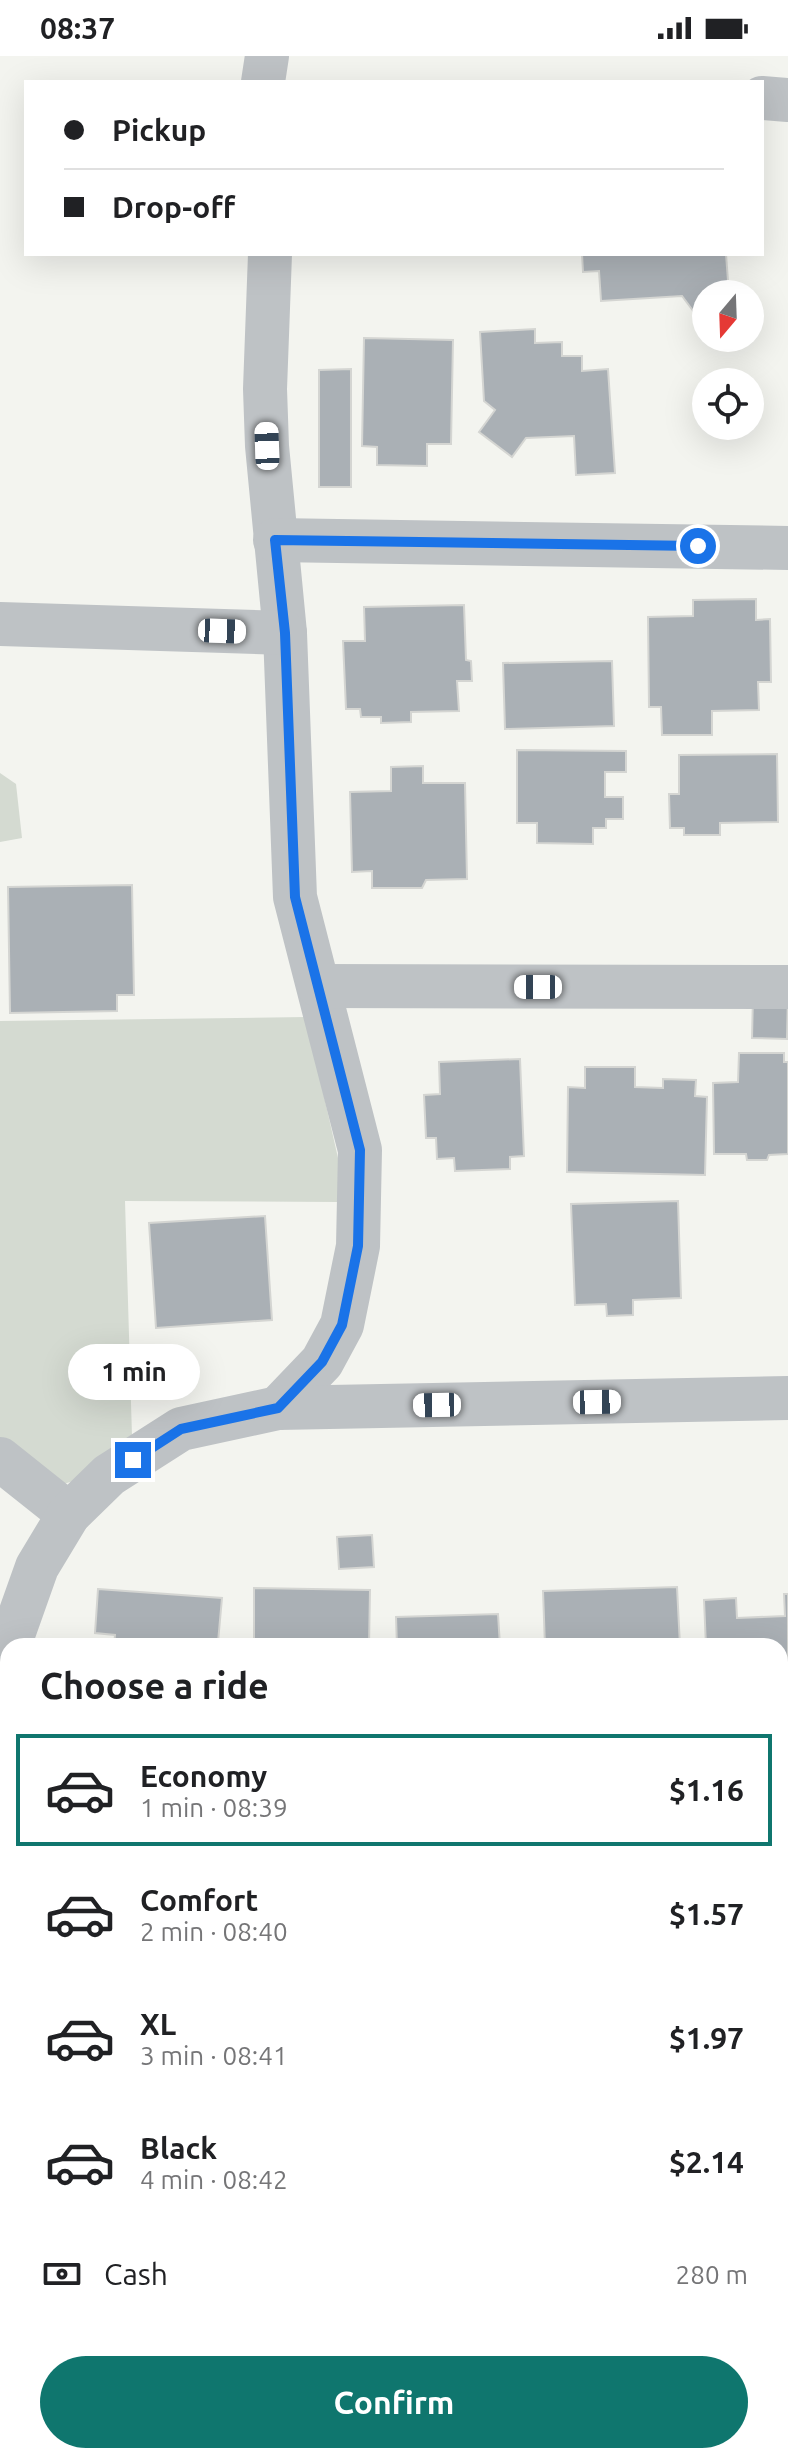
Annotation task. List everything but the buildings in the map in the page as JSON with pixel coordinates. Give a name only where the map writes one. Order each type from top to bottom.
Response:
[{"type":"street","points":[[263,80],[267,56]]},
{"type":"street","points":[[764,98],[788,100]]},
{"type":"street","points":[[270,256],[265,389],[285,633],[295,897],[360,1150],[358,1246],[342,1325],[322,1362],[278,1408]]},
{"type":"street","points":[[275,540],[788,548]]},
{"type":"street","points":[[0,624],[285,633]]},
{"type":"street","points":[[319,986],[788,987]]},
{"type":"street","points":[[12,1638],[37,1567],[69,1514],[109,1475],[181,1429],[278,1408],[788,1398]]},
{"type":"street","points":[[0,1459],[69,1514]]},
{"type":"shaded area","points":[[0,773],[16,784],[22,838],[0,842]]},
{"type":"shaded area","points":[[306,1017],[338,1158],[338,1202],[125,1201],[132,1436],[91,1475],[58,1486],[0,1446],[0,1021]]},
{"type":"route","points":[[133,1460],[181,1429],[278,1408],[322,1362],[342,1325],[358,1246],[360,1150],[295,897],[285,633],[275,540],[698,546]]}]
